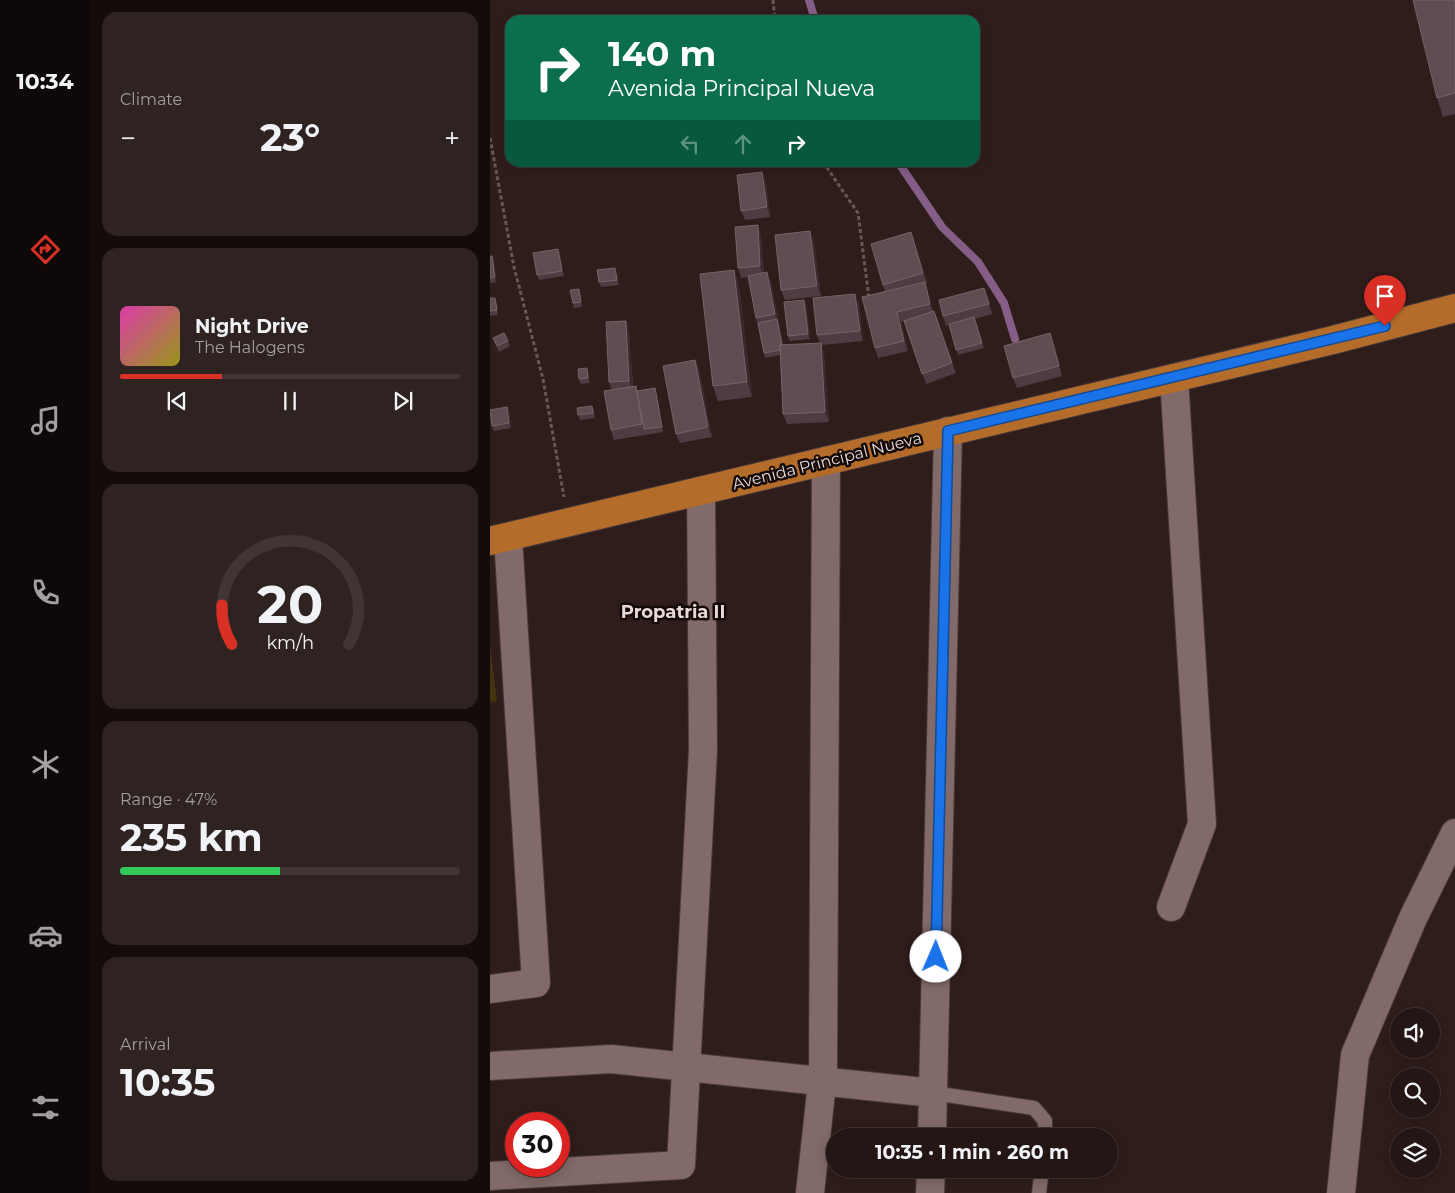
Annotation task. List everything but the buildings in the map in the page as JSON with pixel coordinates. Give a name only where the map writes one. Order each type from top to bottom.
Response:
[{"type":"highway","name":"Avenida Principal Nueva","points":[[499,539],[1174,378],[1455,308]]},
{"type":"street","points":[[1171,908],[1202,824],[1174,378]]},
{"type":"street","points":[[932,1128],[948,431]]},
{"type":"street","points":[[810,1193],[822,1082],[826,461]]},
{"type":"street","points":[[490,1176],[681,1165],[703,750],[701,491]]},
{"type":"street","points":[[490,989],[536,983],[499,539]]},
{"type":"street","points":[[1340,1193],[1355,1055],[1413,918],[1455,833]]},
{"type":"street","points":[[490,1066],[611,1059],[933,1093]]},
{"type":"street","points":[[930,1193],[931,1178]]},
{"type":"lane","points":[[933,1093],[1034,1108],[1042,1115],[1045,1121],[1045,1128]]},
{"type":"lane","points":[[1039,1193],[1041,1178]]},
{"type":"path","points":[[773,0],[774,15]]},
{"type":"path","points":[[490,138],[514,267],[543,379],[569,522]]},
{"type":"path","points":[[826,167],[858,212],[869,300]]},
{"type":"shaded area","points":[[490,646],[497,701],[490,702]]},
{"type":"waterway","points":[[809,0],[814,15]]},
{"type":"waterway","points":[[901,167],[942,227],[978,262],[1004,303],[1015,339]]},
{"type":"district","name":"Propatria II","points":[[673,612]]},
{"type":"route","points":[[936,957],[948,431],[1385,326]]}]
